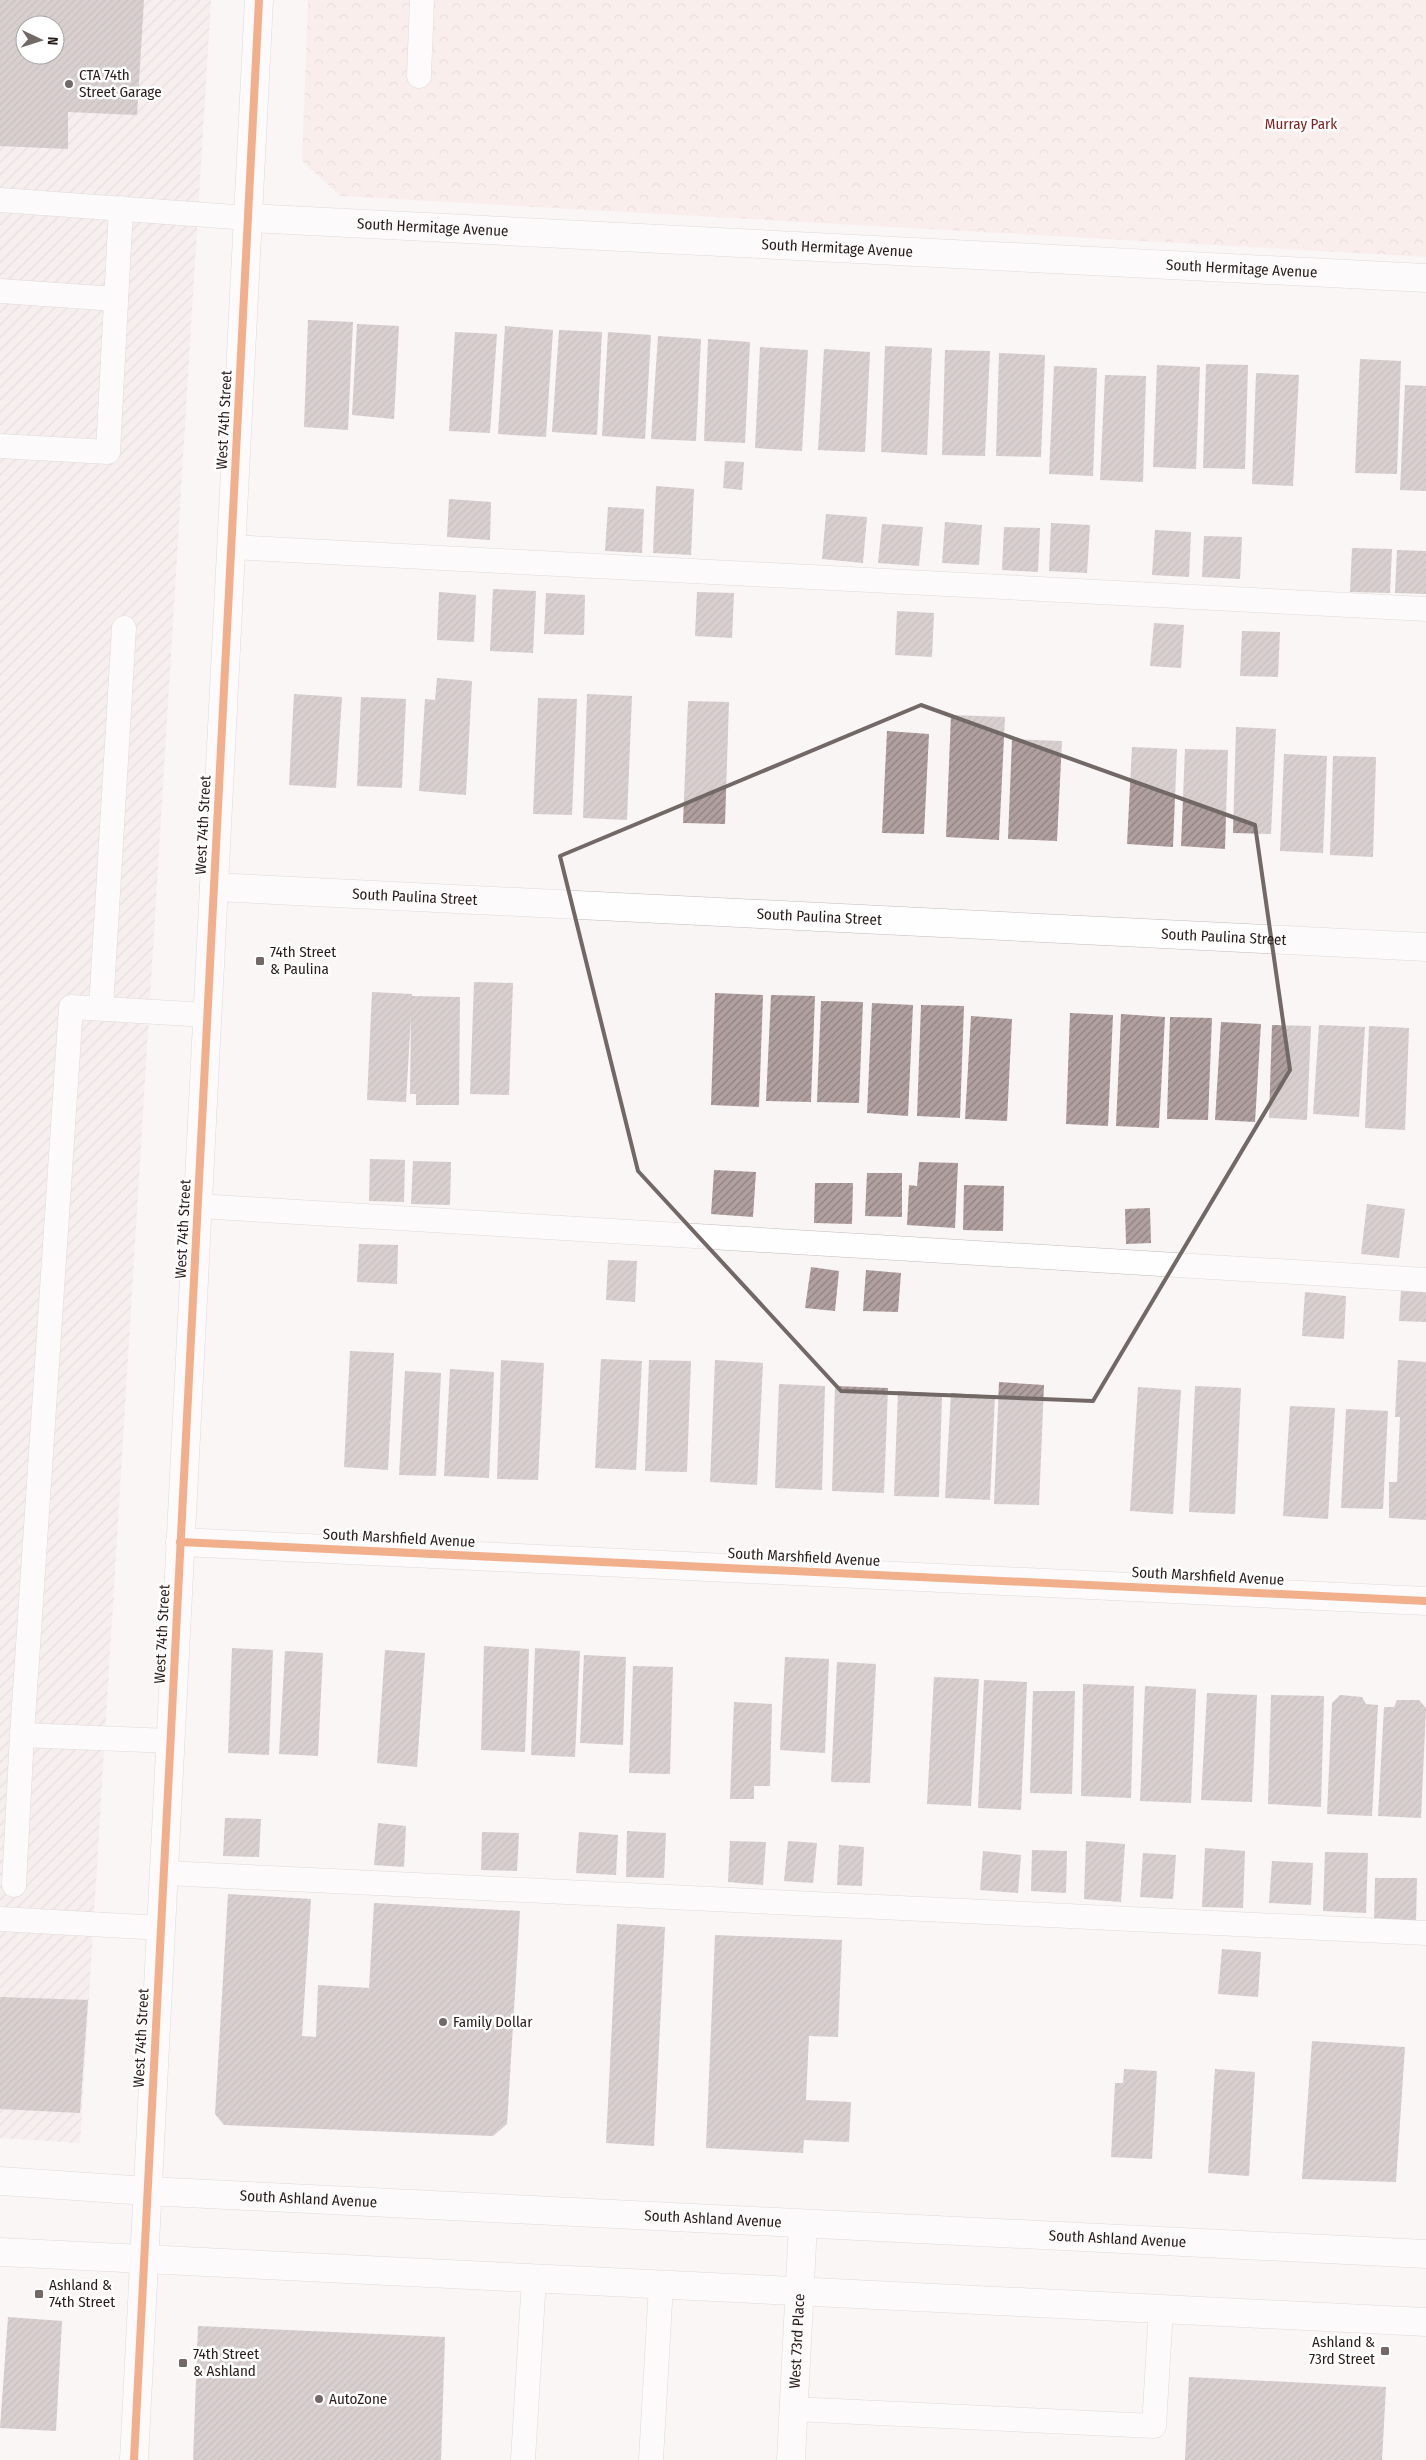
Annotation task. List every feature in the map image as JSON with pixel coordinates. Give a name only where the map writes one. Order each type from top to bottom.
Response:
[{"type":"street","name":"West 74th Street","points":[[134,2460],[259,0]]},
{"type":"street","name":"South Hermitage Avenue","points":[[248,218],[1426,278]]},
{"type":"street","name":"South Paulina Street","points":[[214,887],[1426,947]]},
{"type":"street","name":"South Marshfield Avenue","points":[[180,1542],[1426,1600]]},
{"type":"street","name":"South Ashland Avenue","points":[[0,2181],[147,2191],[1426,2254]]},
{"type":"street","name":"West 73rd Place","points":[[791,2460],[804,2224]]},
{"type":"street","points":[[0,2252],[1426,2322]]},
{"type":"lane","points":[[419,76],[422,0]]},
{"type":"lane","points":[[0,200],[248,218]]},
{"type":"lane","points":[[0,446],[108,452],[121,208]]},
{"type":"lane","points":[[0,291],[116,299]]},
{"type":"lane","points":[[231,547],[1426,609]]},
{"type":"lane","points":[[101,1008],[124,628]]},
{"type":"lane","points":[[14,1885],[22,1735],[71,1007],[207,1015]]},
{"type":"lane","points":[[198,1206],[1426,1280]]},
{"type":"lane","points":[[22,1735],[170,1740]]},
{"type":"lane","points":[[164,1873],[1426,1933]]},
{"type":"lane","points":[[0,1919],[161,1928]]},
{"type":"lane","points":[[524,2460],[534,2278]]},
{"type":"lane","points":[[651,2460],[661,2285]]},
{"type":"lane","points":[[794,2409],[1154,2426],[1161,2309]]},
{"type":"highlighted area","points":[[921,705],[1255,825],[1290,1070],[1093,1401],[841,1391],[638,1171],[560,856]]},
{"type":"shaded area","points":[[0,0],[211,0],[80,2143],[0,2138]]},
{"type":"green space","name":"Murray Park","points":[[308,0],[1426,0],[1426,257],[340,196],[302,161]]},
{"type":"building","name":"CTA 74th Street Garage","points":[[0,0],[144,0],[137,115],[68,112],[68,149],[0,146]]},
{"type":"building","points":[[308,320],[353,322],[348,430],[304,427]]},
{"type":"building","points":[[357,324],[399,326],[394,419],[352,415]]},
{"type":"building","points":[[505,326],[553,330],[546,437],[498,434]]},
{"type":"building","points":[[559,330],[602,332],[597,435],[552,432]]},
{"type":"building","points":[[455,332],[497,334],[490,433],[449,431]]},
{"type":"building","points":[[608,332],[651,335],[645,439],[602,436]]},
{"type":"building","points":[[658,336],[701,339],[696,441],[651,439]]},
{"type":"building","points":[[708,339],[750,342],[745,443],[704,441]]},
{"type":"building","points":[[885,346],[932,348],[927,455],[881,452]]},
{"type":"building","points":[[760,347],[808,350],[802,451],[755,448]]},
{"type":"building","points":[[824,349],[870,352],[865,452],[818,450]]},
{"type":"building","points":[[945,350],[990,351],[985,456],[942,455]]},
{"type":"building","points":[[999,353],[1045,355],[1041,457],[996,456]]},
{"type":"building","points":[[1360,359],[1401,361],[1397,474],[1355,473]]},
{"type":"building","points":[[1206,364],[1248,365],[1245,469],[1203,468]]},
{"type":"building","points":[[1157,365],[1200,367],[1196,469],[1153,467]]},
{"type":"building","points":[[1054,366],[1097,368],[1093,476],[1049,474]]},
{"type":"building","points":[[1256,373],[1299,375],[1293,486],[1252,484]]},
{"type":"building","points":[[1105,375],[1146,376],[1143,482],[1100,480]]},
{"type":"building","points":[[1405,385],[1426,386],[1426,491],[1400,490]]},
{"type":"building","points":[[725,461],[744,462],[742,490],[723,488]]},
{"type":"building","points":[[656,486],[694,489],[691,555],[653,553]]},
{"type":"building","points":[[449,499],[491,502],[490,540],[447,537]]},
{"type":"building","points":[[608,507],[644,509],[642,553],[605,551]]},
{"type":"building","points":[[826,514],[867,517],[863,563],[822,559]]},
{"type":"building","points":[[945,522],[982,525],[979,565],[942,563]]},
{"type":"building","points":[[1051,523],[1090,525],[1087,573],[1049,571]]},
{"type":"building","points":[[882,524],[923,527],[919,566],[878,563]]},
{"type":"building","points":[[1004,527],[1040,528],[1038,572],[1002,570]]},
{"type":"building","points":[[1155,530],[1191,532],[1189,577],[1152,575]]},
{"type":"building","points":[[1204,536],[1242,537],[1240,579],[1202,577]]},
{"type":"building","points":[[1352,548],[1392,549],[1390,593],[1350,592]]},
{"type":"building","points":[[1397,550],[1426,551],[1426,594],[1395,593]]},
{"type":"building","points":[[493,589],[536,591],[533,653],[490,651]]},
{"type":"building","points":[[439,592],[476,595],[474,642],[437,640]]},
{"type":"building","points":[[697,592],[734,593],[732,638],[695,636]]},
{"type":"building","points":[[546,593],[585,595],[584,635],[544,634]]},
{"type":"building","points":[[897,611],[934,613],[932,657],[895,655]]},
{"type":"building","points":[[1154,623],[1184,625],[1181,668],[1150,666]]},
{"type":"building","points":[[1242,631],[1280,632],[1278,677],[1240,676]]},
{"type":"building","points":[[437,678],[472,681],[466,795],[419,791],[425,699],[435,700]]},
{"type":"building","points":[[294,694],[342,697],[336,788],[289,785]]},
{"type":"building","points":[[587,694],[632,696],[627,820],[583,818]]},
{"type":"building","points":[[361,697],[406,699],[402,788],[357,786]]},
{"type":"building","points":[[538,698],[577,699],[572,815],[533,814]]},
{"type":"building","points":[[688,701],[729,702],[725,824],[683,823]]},
{"type":"building","points":[[951,715],[1005,717],[999,840],[946,837]]},
{"type":"building","points":[[1236,727],[1276,729],[1271,834],[1233,833]]},
{"type":"building","points":[[887,731],[929,734],[924,834],[882,833]]},
{"type":"building","points":[[1012,739],[1062,741],[1057,841],[1008,839]]},
{"type":"building","points":[[1132,747],[1177,749],[1173,847],[1127,844]]},
{"type":"building","points":[[1185,749],[1228,750],[1225,849],[1181,846]]},
{"type":"building","points":[[1284,754],[1327,756],[1323,853],[1280,851]]},
{"type":"building","points":[[1333,756],[1376,757],[1373,857],[1330,855]]},
{"type":"building","points":[[474,982],[513,983],[509,1095],[470,1094]]},
{"type":"building","points":[[372,992],[412,994],[412,996],[460,997],[459,1105],[416,1105],[416,1094],[410,1094],[411,1016],[406,1102],[367,1100]]},
{"type":"building","points":[[715,993],[763,995],[759,1107],[711,1105]]},
{"type":"building","points":[[771,995],[815,996],[811,1102],[766,1101]]},
{"type":"building","points":[[821,1001],[863,1002],[859,1103],[817,1102]]},
{"type":"building","points":[[872,1003],[913,1005],[908,1116],[867,1113]]},
{"type":"building","points":[[921,1005],[964,1006],[960,1118],[917,1116]]},
{"type":"building","points":[[1070,1013],[1113,1015],[1108,1126],[1066,1124]]},
{"type":"building","points":[[1121,1014],[1165,1017],[1159,1128],[1116,1126]]},
{"type":"building","points":[[971,1016],[1012,1019],[1007,1121],[965,1119]]},
{"type":"building","points":[[1170,1017],[1212,1018],[1208,1120],[1167,1119]]},
{"type":"building","points":[[1221,1022],[1261,1024],[1255,1122],[1215,1120]]},
{"type":"building","points":[[1272,1025],[1311,1026],[1307,1120],[1269,1118]]},
{"type":"building","points":[[1319,1025],[1365,1027],[1359,1117],[1313,1114]]},
{"type":"building","points":[[1369,1026],[1409,1028],[1405,1130],[1365,1128]]},
{"type":"building","points":[[370,1159],[405,1160],[404,1202],[369,1201]]},
{"type":"building","points":[[413,1161],[451,1162],[450,1205],[411,1204]]},
{"type":"building","points":[[919,1162],[958,1163],[955,1228],[907,1225],[909,1185],[917,1186]]},
{"type":"building","points":[[714,1170],[756,1172],[753,1217],[711,1214]]},
{"type":"building","points":[[867,1173],[902,1173],[902,1217],[865,1216]]},
{"type":"building","points":[[815,1183],[853,1183],[852,1224],[814,1223]]},
{"type":"building","points":[[964,1185],[1004,1186],[1003,1231],[963,1230]]},
{"type":"building","points":[[1367,1204],[1405,1209],[1399,1258],[1361,1254]]},
{"type":"building","points":[[1150,1208],[1151,1243],[1126,1244],[1125,1209]]},
{"type":"building","points":[[359,1244],[398,1245],[397,1284],[357,1282]]},
{"type":"building","points":[[608,1260],[637,1261],[635,1302],[606,1300]]},
{"type":"building","points":[[811,1267],[839,1271],[835,1311],[805,1308]]},
{"type":"building","points":[[866,1270],[901,1273],[898,1312],[863,1311]]},
{"type":"building","points":[[1401,1290],[1426,1292],[1426,1322],[1399,1321]]},
{"type":"building","points":[[1305,1292],[1346,1296],[1344,1339],[1302,1336]]},
{"type":"building","points":[[350,1351],[394,1353],[388,1470],[344,1467]]},
{"type":"building","points":[[601,1359],[642,1361],[636,1470],[595,1468]]},
{"type":"building","points":[[501,1360],[544,1363],[538,1480],[497,1479]]},
{"type":"building","points":[[649,1360],[691,1361],[687,1472],[645,1471]]},
{"type":"building","points":[[715,1360],[763,1363],[757,1485],[710,1482]]},
{"type":"building","points":[[1398,1360],[1426,1362],[1426,1520],[1389,1518],[1389,1482],[1397,1482],[1400,1417],[1395,1417]]},
{"type":"building","points":[[450,1369],[494,1372],[489,1478],[444,1476]]},
{"type":"building","points":[[405,1371],[441,1373],[436,1476],[399,1475]]},
{"type":"building","points":[[999,1382],[1044,1385],[1039,1505],[994,1504]]},
{"type":"building","points":[[779,1384],[825,1386],[822,1490],[775,1488]]},
{"type":"building","points":[[835,1386],[888,1388],[884,1493],[832,1491]]},
{"type":"building","points":[[1195,1386],[1241,1388],[1235,1514],[1189,1512]]},
{"type":"building","points":[[1138,1387],[1181,1390],[1173,1514],[1130,1511]]},
{"type":"building","points":[[898,1391],[942,1394],[939,1497],[894,1496]]},
{"type":"building","points":[[951,1393],[995,1396],[990,1500],[945,1498]]},
{"type":"building","points":[[1290,1406],[1335,1408],[1328,1519],[1283,1516]]},
{"type":"building","points":[[1346,1409],[1388,1411],[1383,1509],[1341,1508]]},
{"type":"building","points":[[484,1646],[529,1649],[525,1752],[481,1750]]},
{"type":"building","points":[[232,1648],[273,1650],[269,1755],[228,1753]]},
{"type":"building","points":[[535,1648],[580,1651],[575,1757],[531,1755]]},
{"type":"building","points":[[385,1650],[425,1653],[417,1767],[377,1763]]},
{"type":"building","points":[[285,1651],[323,1653],[318,1756],[279,1754]]},
{"type":"building","points":[[584,1655],[626,1657],[623,1745],[580,1743]]},
{"type":"building","points":[[785,1657],[829,1659],[825,1753],[780,1750]]},
{"type":"building","points":[[837,1662],[876,1664],[870,1783],[831,1782]]},
{"type":"building","points":[[633,1666],[673,1667],[670,1774],[629,1773]]},
{"type":"building","points":[[934,1677],[979,1679],[971,1806],[927,1804]]},
{"type":"building","points":[[984,1680],[1027,1682],[1021,1810],[978,1808]]},
{"type":"building","points":[[1083,1684],[1134,1686],[1131,1798],[1081,1796]]},
{"type":"building","points":[[1145,1686],[1196,1689],[1191,1803],[1140,1801]]},
{"type":"building","points":[[1033,1691],[1075,1691],[1072,1794],[1030,1793]]},
{"type":"building","points":[[1207,1693],[1257,1695],[1252,1802],[1201,1800]]},
{"type":"building","points":[[1271,1695],[1324,1696],[1321,1807],[1268,1804]]},
{"type":"building","points":[[1340,1695],[1362,1697],[1366,1704],[1378,1705],[1372,1816],[1327,1814],[1332,1703]]},
{"type":"building","points":[[1397,1700],[1419,1700],[1426,1708],[1421,1818],[1378,1816],[1384,1707],[1394,1707]]},
{"type":"building","points":[[734,1702],[772,1704],[770,1786],[754,1786],[754,1799],[730,1799]]},
{"type":"building","points":[[225,1818],[261,1819],[259,1857],[223,1856]]},
{"type":"building","points":[[378,1823],[406,1826],[404,1867],[374,1865]]},
{"type":"building","points":[[627,1831],[666,1833],[664,1878],[626,1877]]},
{"type":"building","points":[[482,1832],[519,1833],[517,1871],[481,1870]]},
{"type":"building","points":[[579,1832],[618,1835],[616,1875],[576,1873]]},
{"type":"building","points":[[730,1841],[766,1842],[763,1885],[728,1882]]},
{"type":"building","points":[[788,1841],[817,1843],[813,1883],[784,1881]]},
{"type":"building","points":[[1086,1841],[1125,1844],[1121,1902],[1084,1899]]},
{"type":"building","points":[[839,1845],[864,1847],[862,1886],[837,1885]]},
{"type":"building","points":[[1205,1848],[1245,1851],[1243,1908],[1202,1907]]},
{"type":"building","points":[[1032,1850],[1067,1851],[1066,1893],[1031,1891]]},
{"type":"building","points":[[983,1851],[1021,1855],[1018,1893],[980,1890]]},
{"type":"building","points":[[1325,1852],[1368,1853],[1366,1913],[1323,1911]]},
{"type":"building","points":[[1143,1853],[1176,1855],[1173,1899],[1140,1897]]},
{"type":"building","points":[[1272,1861],[1313,1863],[1311,1905],[1269,1903]]},
{"type":"building","points":[[1375,1878],[1417,1878],[1416,1922],[1374,1922]]},
{"type":"building","points":[[228,1894],[311,1899],[302,2036],[316,2037],[318,1985],[369,1988],[374,1903],[520,1911],[507,2124],[493,2136],[224,2125],[215,2114]]},
{"type":"building","points":[[617,1924],[665,1927],[654,2146],[606,2143]]},
{"type":"building","points":[[715,1935],[842,1940],[838,2037],[809,2036],[806,2100],[851,2102],[849,2142],[804,2140],[803,2153],[706,2148]]},
{"type":"building","points":[[1222,1949],[1261,1952],[1258,1997],[1218,1994]]},
{"type":"building","points":[[0,1997],[88,2000],[80,2113],[0,2109]]},
{"type":"building","points":[[1312,2041],[1405,2047],[1396,2182],[1302,2179]]},
{"type":"building","points":[[1124,2069],[1157,2071],[1152,2159],[1111,2157],[1115,2083],[1123,2083]]},
{"type":"building","points":[[1215,2069],[1255,2072],[1249,2176],[1208,2173]]},
{"type":"building","points":[[8,2317],[62,2321],[56,2431],[0,2428]]},
{"type":"building","name":"AutoZone","points":[[198,2326],[445,2337],[441,2460],[193,2460]]},
{"type":"building","points":[[1189,2377],[1386,2387],[1382,2460],[1185,2460]]},
{"type":"cycle path","points":[[134,2460],[259,0]]},
{"type":"cycle path","points":[[180,1542],[1426,1601]]},
{"type":"place","name":"CTA 74th Street Garage","points":[[69,84]]},
{"type":"place","name":"74th Street & Paulina","points":[[260,961]]},
{"type":"place","name":"Family Dollar","points":[[443,2022]]},
{"type":"place","name":"Ashland & 74th Street","points":[[39,2294]]},
{"type":"place","name":"Ashland & 73rd Street","points":[[1385,2351]]},
{"type":"place","name":"74th Street & Ashland","points":[[183,2363]]},
{"type":"place","name":"AutoZone","points":[[319,2399]]}]
